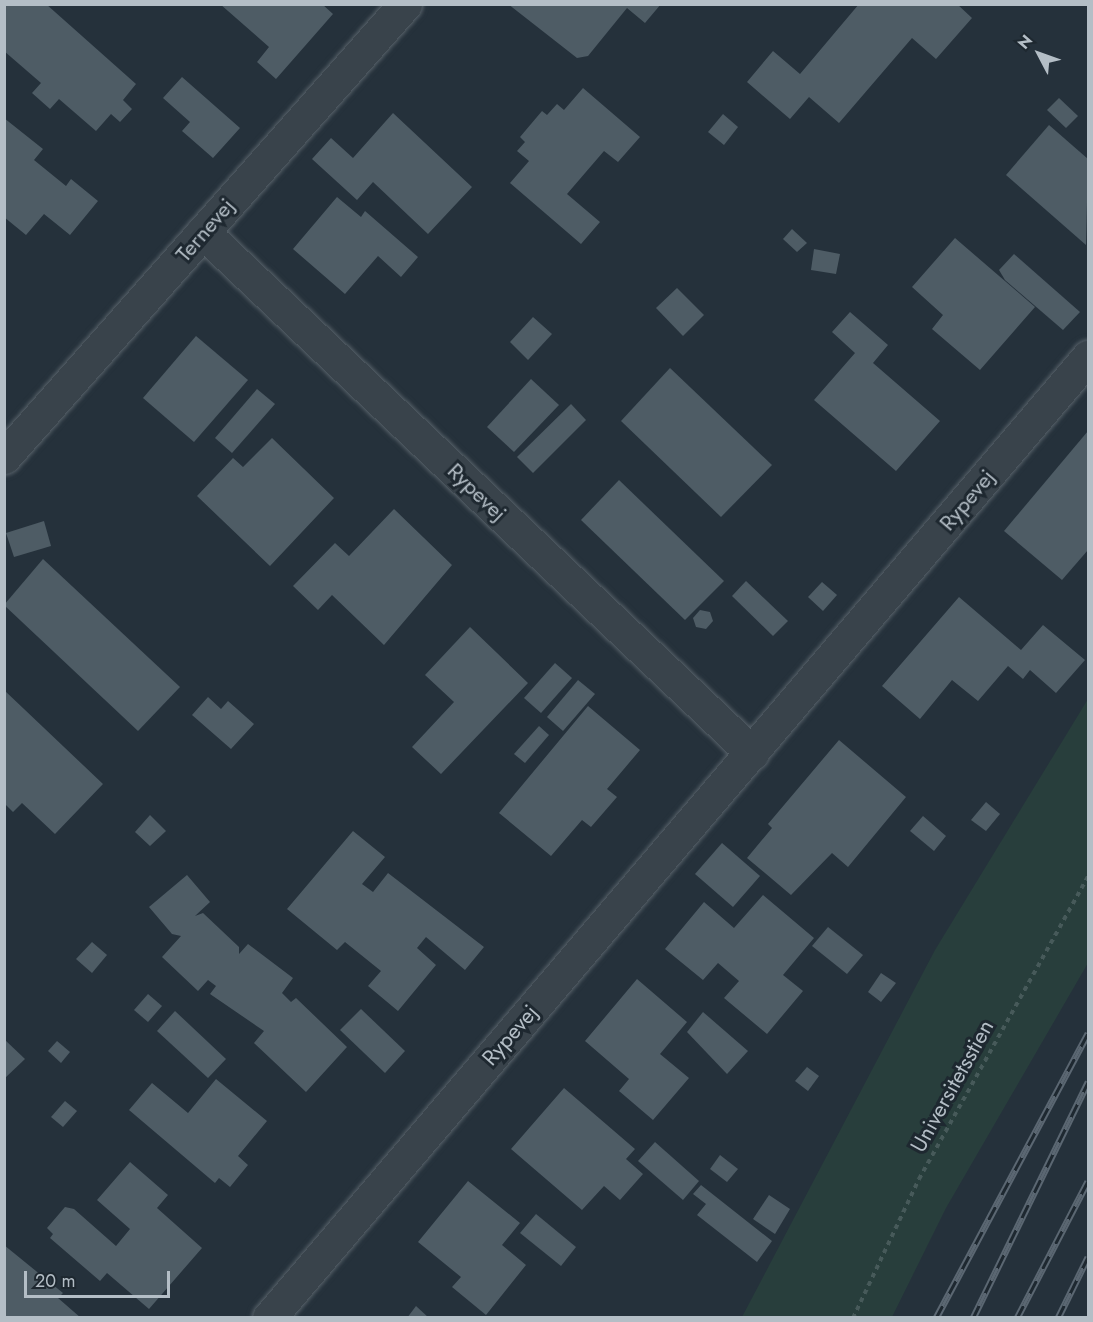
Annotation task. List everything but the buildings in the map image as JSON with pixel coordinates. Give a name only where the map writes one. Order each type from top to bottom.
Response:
[{"type":"street","name":"Ternevej","points":[[4,457],[405,4]]},
{"type":"street","name":"Rypevej","points":[[203,232],[752,753]]},
{"type":"street","name":"Rypevej","points":[[269,1317],[1089,357]]},
{"type":"path","name":"Universitetsstien","points":[[853,1317],[919,1179],[1089,876]]},
{"type":"green space","points":[[1088,699],[1088,963],[946,1208],[892,1317],[742,1317],[935,950]]},
{"type":"railway","points":[[936,1318],[1088,1033]]},
{"type":"railway","points":[[973,1318],[1088,1082]]},
{"type":"railway","points":[[1017,1318],[1088,1181]]},
{"type":"railway","points":[[1058,1318],[1088,1257]]}]
